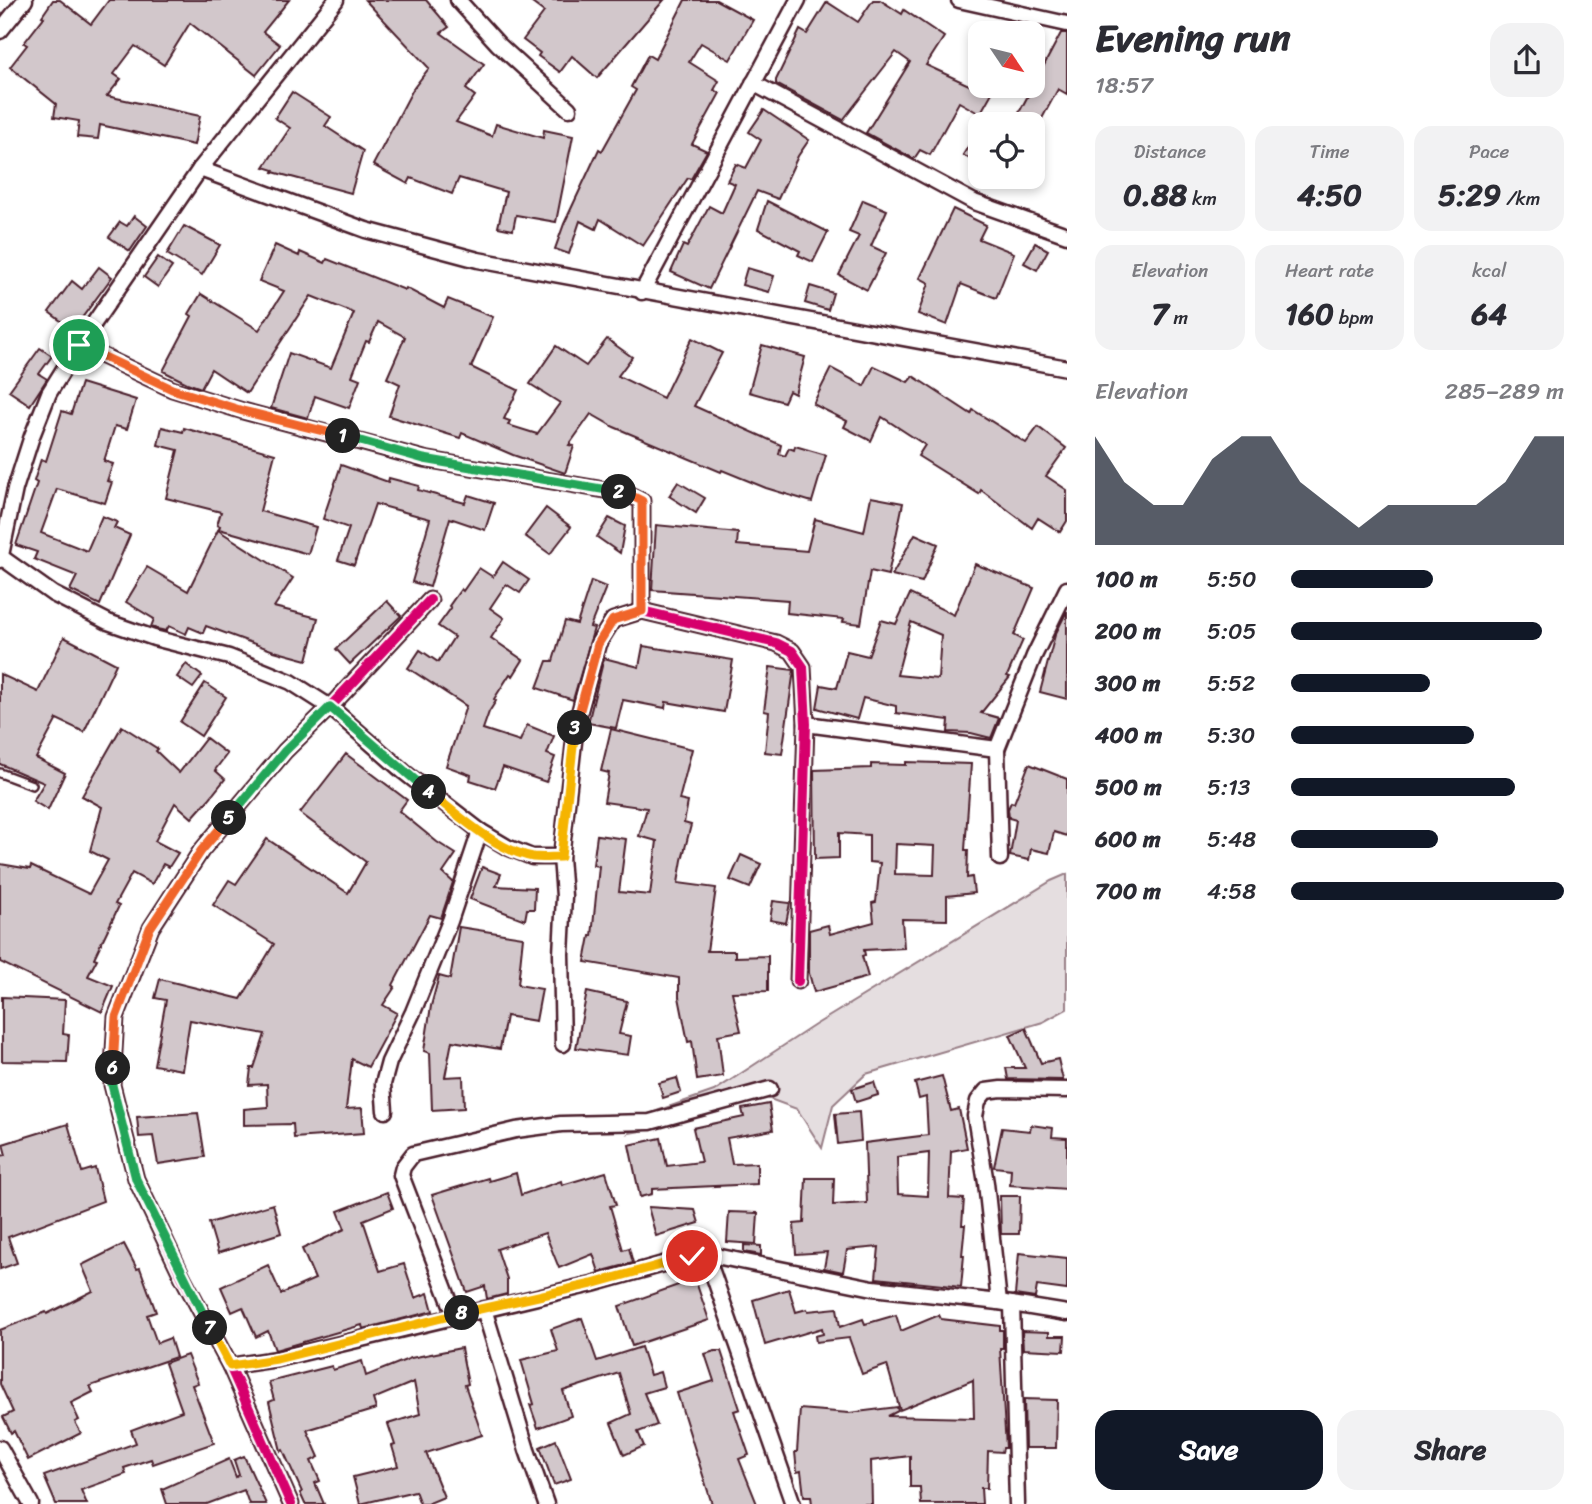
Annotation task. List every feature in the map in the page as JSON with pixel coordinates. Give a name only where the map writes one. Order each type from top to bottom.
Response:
[{"type":"street","points":[[0,31],[25,0]]},
{"type":"street","points":[[336,0],[200,169],[49,393],[15,489],[1,559],[52,594],[84,611],[153,638],[229,657],[291,682],[330,707],[404,772],[480,831],[507,847],[532,857],[561,857]]},
{"type":"street","points":[[458,0],[498,44],[569,109]]},
{"type":"street","points":[[642,292],[798,0]]},
{"type":"street","points":[[959,0],[1067,24]]},
{"type":"street","points":[[753,83],[974,202],[1067,235]]},
{"type":"street","points":[[200,169],[366,230],[478,260],[1067,368]]},
{"type":"street","points":[[79,345],[172,389],[243,411],[424,459],[628,494],[642,501],[642,611]]},
{"type":"street","points":[[1000,858],[997,749],[1034,656],[1067,589]]},
{"type":"street","points":[[291,1504],[230,1366],[183,1278],[136,1179],[112,1085],[116,1017],[150,928],[201,851],[285,751],[430,600]]},
{"type":"street","points":[[563,1044],[561,954],[564,896],[561,857],[576,724],[598,644],[613,620],[642,611],[776,643],[792,651],[803,667],[806,724],[798,981]]},
{"type":"street","points":[[806,724],[997,749]]},
{"type":"street","points":[[385,1111],[383,1084],[389,1062],[413,1012],[450,921],[480,831]]},
{"type":"street","points":[[455,1315],[405,1191],[401,1175],[403,1167],[413,1154],[516,1130],[561,1124],[650,1122],[770,1090]]},
{"type":"street","points":[[1017,1504],[1006,1303],[975,1116],[978,1101],[986,1091],[1067,1090]]},
{"type":"street","points":[[230,1366],[277,1359],[706,1254],[873,1288],[1006,1303],[1067,1313]]},
{"type":"street","points":[[706,1254],[793,1504]]},
{"type":"street","points":[[484,1308],[527,1450],[547,1504]]},
{"type":"street","points":[[0,1448],[32,1504]]},
{"type":"lane","points":[[0,773],[32,785]]},
{"type":"shaded area","points":[[1067,874],[1067,1009],[1043,1022],[866,1074],[833,1105],[822,1148],[797,1109],[751,1092],[646,1130],[629,1133],[654,1112],[714,1091],[815,1025],[1051,881]]},
{"type":"building","points":[[53,0],[60,0],[91,24],[109,0],[289,0],[263,32],[280,45],[256,75],[190,23],[164,65],[135,46],[114,74],[121,79],[107,96],[200,116],[194,145],[100,125],[98,139],[77,137],[79,121],[54,117],[56,104],[10,67],[27,45],[24,43]]},
{"type":"building","points":[[365,0],[426,0],[449,27],[441,33],[484,64],[466,89],[475,96],[456,122],[492,136],[496,124],[543,138],[544,130],[573,136],[556,222],[516,215],[513,230],[498,227],[506,192],[459,178],[452,194],[411,178],[408,184],[373,165],[413,89],[429,68]]},
{"type":"building","points":[[528,0],[664,0],[597,78],[572,56],[560,72],[538,56],[540,53],[523,40],[544,12]]},
{"type":"building","points":[[685,0],[716,0],[753,20],[730,60],[701,43],[689,62],[719,81],[714,90],[720,93],[692,144],[707,151],[691,179],[688,178],[643,246],[600,219],[596,229],[580,221],[569,254],[555,249],[599,149],[602,151],[636,90],[631,87],[648,55],[655,59]]},
{"type":"building","points":[[873,0],[880,0],[902,14],[904,10],[944,37],[926,65],[968,85],[968,98],[989,98],[981,112],[959,102],[930,155],[920,150],[914,159],[866,133],[910,62],[896,52],[843,120],[776,84],[800,30],[807,34],[827,2],[858,22]]},
{"type":"building","points":[[1061,33],[1067,33],[1067,94],[1058,89],[1045,113],[1019,112],[1027,98],[1045,98],[1045,63]]},
{"type":"building","points":[[292,92],[331,117],[325,126],[363,151],[351,193],[273,172],[274,170],[264,167],[290,128],[275,118]]},
{"type":"building","points":[[764,110],[809,140],[798,156],[778,199],[757,191],[709,289],[671,272],[683,245],[687,247],[709,206],[722,213],[735,184],[727,181],[736,164],[746,168],[761,140],[749,132]]},
{"type":"building","points":[[863,200],[887,210],[871,246],[886,253],[867,290],[839,275],[859,236],[849,232]]},
{"type":"building","points":[[767,201],[828,232],[813,262],[798,255],[800,251],[758,229]]},
{"type":"building","points":[[953,209],[986,225],[979,239],[1014,253],[996,298],[961,284],[947,325],[918,314],[929,283],[920,278]]},
{"type":"building","points":[[134,216],[147,226],[130,251],[109,237],[120,222],[127,226]]},
{"type":"building","points":[[184,226],[220,245],[202,275],[167,254]]},
{"type":"building","points":[[1035,243],[1048,250],[1037,270],[1024,263]]},
{"type":"building","points":[[275,245],[299,256],[300,252],[325,263],[327,259],[405,290],[406,288],[444,308],[448,299],[493,317],[471,367],[518,390],[504,419],[510,421],[508,425],[537,434],[560,403],[530,384],[556,346],[586,366],[607,339],[632,357],[618,376],[663,398],[692,338],[722,353],[694,406],[781,445],[779,454],[785,456],[789,448],[794,450],[795,446],[826,455],[812,502],[766,488],[722,470],[721,472],[614,427],[591,414],[569,445],[574,446],[565,473],[462,433],[460,438],[389,416],[400,384],[387,378],[405,337],[378,322],[369,342],[366,341],[352,376],[360,379],[349,408],[315,396],[308,418],[271,408],[289,353],[331,368],[354,313],[311,296],[247,393],[211,369],[201,388],[163,371],[201,294],[259,330],[284,291],[259,281]]},
{"type":"building","points":[[158,257],[172,267],[158,287],[144,277]]},
{"type":"building","points":[[99,267],[112,277],[73,330],[49,312],[72,281],[82,289]]},
{"type":"building","points":[[747,268],[774,276],[769,292],[742,285]]},
{"type":"building","points":[[810,286],[833,293],[828,310],[805,303]]},
{"type":"building","points":[[762,345],[805,357],[795,394],[789,391],[784,402],[749,392]]},
{"type":"building","points":[[40,348],[52,356],[39,374],[47,379],[30,405],[9,391]]},
{"type":"building","points":[[874,366],[908,382],[913,376],[971,414],[973,410],[1026,443],[1038,427],[1066,448],[1046,476],[1067,490],[1067,521],[1060,532],[1038,518],[1032,528],[981,490],[979,494],[918,456],[925,445],[882,417],[871,441],[844,427],[847,421],[813,404],[831,368],[864,386]]},
{"type":"building","points":[[81,383],[136,400],[127,429],[115,426],[104,461],[113,464],[107,481],[112,482],[105,503],[57,489],[41,533],[87,551],[102,516],[117,522],[114,528],[130,535],[100,605],[70,590],[77,576],[34,559],[37,552],[16,545],[37,483],[34,481],[41,459],[46,461],[62,411],[71,414]]},
{"type":"building","points":[[162,427],[183,432],[184,428],[275,454],[260,511],[316,527],[308,554],[219,529],[220,526],[217,525],[221,512],[166,498],[178,450],[158,445]]},
{"type":"building","points":[[341,465],[388,482],[389,478],[419,486],[418,490],[465,503],[468,495],[494,503],[485,530],[450,518],[430,587],[412,582],[430,519],[375,504],[354,565],[338,560],[349,528],[323,519]]},
{"type":"building","points":[[678,482],[705,498],[696,513],[669,496]]},
{"type":"building","points":[[871,497],[903,503],[888,575],[870,571],[861,624],[843,622],[844,619],[787,613],[788,600],[652,590],[656,525],[738,533],[737,545],[807,551],[815,519],[864,532]]},
{"type":"building","points":[[546,508],[571,527],[550,554],[525,536]]},
{"type":"building","points":[[609,518],[625,526],[620,553],[597,537]]},
{"type":"building","points":[[218,530],[293,578],[274,607],[318,618],[307,660],[206,626],[203,633],[189,627],[186,634],[169,626],[166,631],[157,629],[151,627],[154,619],[126,602],[147,567],[188,591]]},
{"type":"building","points":[[915,534],[938,544],[922,582],[892,575]]},
{"type":"building","points":[[503,562],[529,580],[520,593],[506,584],[490,608],[504,618],[491,638],[523,660],[494,699],[496,701],[483,729],[520,741],[527,725],[554,736],[547,754],[555,757],[546,782],[503,767],[495,788],[470,780],[471,775],[446,766],[466,706],[408,668],[420,650],[438,662],[454,637],[438,626],[451,608],[449,606],[479,568],[493,577]]},
{"type":"building","points":[[975,564],[1034,588],[1014,635],[1023,640],[1007,676],[1010,677],[981,713],[999,718],[991,738],[971,733],[948,732],[949,720],[896,713],[896,706],[863,698],[857,719],[817,708],[821,685],[837,688],[847,651],[868,656],[881,620],[896,624],[910,594],[954,615]],"holes":[[[911,622],[941,635],[938,679],[897,675]]]},
{"type":"building","points":[[591,581],[606,587],[590,627],[594,628],[573,700],[537,688],[547,661],[553,661],[565,621],[577,624]]},
{"type":"building","points":[[387,601],[401,616],[350,664],[336,649]]},
{"type":"building","points":[[1067,611],[1067,699],[1040,692],[1055,635]]},
{"type":"building","points":[[64,637],[116,664],[84,732],[57,719],[36,758],[65,773],[48,810],[33,801],[44,783],[0,764],[0,674],[38,692]]},
{"type":"building","points":[[643,646],[733,660],[724,712],[666,702],[665,708],[623,700],[616,728],[588,723],[604,658],[639,667]]},
{"type":"building","points":[[186,664],[202,676],[193,688],[177,677]]},
{"type":"building","points":[[770,667],[794,670],[782,754],[765,752],[769,712],[764,711]]},
{"type":"building","points":[[205,683],[226,697],[201,736],[180,722]]},
{"type":"building","points":[[122,726],[158,749],[156,751],[179,773],[206,738],[227,754],[215,770],[225,779],[209,799],[192,818],[175,803],[155,841],[178,853],[169,867],[163,864],[152,884],[132,873],[115,904],[119,906],[88,976],[113,986],[102,1012],[0,962],[0,864],[30,869],[31,866],[89,894],[108,860],[90,851],[102,807],[82,796]]},
{"type":"building","points":[[611,729],[692,749],[679,800],[688,802],[684,823],[691,825],[678,883],[716,888],[707,951],[735,951],[735,957],[768,956],[768,991],[732,992],[741,1031],[718,1035],[723,1076],[697,1080],[692,1041],[688,1042],[679,997],[679,978],[585,962],[592,936],[599,866],[593,865],[597,835],[626,839],[619,892],[650,895],[657,841],[639,836],[647,808],[604,802],[609,773],[601,771]]},
{"type":"building","points":[[346,754],[407,800],[399,811],[456,854],[443,873],[453,882],[441,918],[430,915],[393,985],[395,987],[383,1005],[397,1013],[368,1067],[352,1059],[346,1109],[362,1108],[364,1133],[294,1138],[293,1124],[244,1125],[244,1109],[268,1107],[267,1084],[249,1085],[251,1068],[254,1068],[265,1034],[190,1020],[182,1070],[154,1065],[166,1000],[155,998],[160,979],[241,999],[274,944],[213,905],[229,880],[236,884],[267,839],[348,893],[366,862],[300,813]]},
{"type":"building","points":[[906,762],[971,764],[965,850],[968,850],[967,878],[972,877],[974,893],[947,896],[947,920],[902,919],[904,948],[864,950],[865,955],[862,956],[868,977],[814,992],[809,973],[809,930],[828,925],[830,934],[874,922],[872,903],[876,902],[880,863],[869,862],[869,835],[839,833],[839,858],[815,859],[814,770],[871,768],[871,764],[906,765]],"holes":[[[896,844],[935,846],[934,875],[895,874]]]},
{"type":"building","points":[[1029,764],[1067,779],[1067,836],[1054,832],[1049,853],[1031,849],[1029,860],[1010,856],[1016,820],[1009,818],[1008,809],[1011,802],[1014,803]]},
{"type":"building","points":[[741,855],[761,864],[750,888],[730,880]]},
{"type":"building","points":[[482,867],[501,874],[496,886],[535,888],[534,909],[527,909],[525,920],[470,899]]},
{"type":"building","points":[[773,901],[790,903],[786,923],[770,920]]},
{"type":"building","points":[[459,927],[523,937],[518,985],[542,989],[536,1021],[506,1016],[500,1049],[452,1041],[445,1077],[463,1076],[464,1108],[432,1110],[430,1053],[424,1051],[439,976],[450,979]]},
{"type":"building","points":[[587,992],[627,1001],[619,1034],[631,1036],[628,1055],[576,1048]]},
{"type":"building","points":[[2,997],[65,1000],[63,1034],[69,1035],[67,1062],[2,1061]]},
{"type":"building","points":[[1026,1028],[1041,1063],[1058,1059],[1063,1080],[1008,1079],[1006,1068],[1025,1068],[1010,1035]]},
{"type":"building","points":[[942,1076],[951,1111],[959,1109],[967,1148],[951,1151],[949,1198],[964,1199],[961,1287],[876,1278],[879,1247],[847,1250],[843,1272],[824,1268],[827,1252],[796,1254],[794,1224],[804,1223],[806,1178],[834,1178],[833,1205],[867,1203],[865,1143],[928,1135],[926,1097],[919,1099],[915,1083]],"holes":[[[929,1153],[928,1196],[898,1194],[897,1157]]]},
{"type":"building","points":[[677,1078],[681,1092],[663,1098],[659,1083]]},
{"type":"building","points":[[874,1082],[878,1095],[856,1102],[852,1089]]},
{"type":"building","points":[[769,1104],[773,1130],[727,1138],[732,1164],[757,1163],[757,1184],[652,1189],[652,1194],[640,1197],[629,1145],[661,1138],[667,1166],[701,1162],[693,1128],[744,1117],[742,1109]]},
{"type":"building","points":[[859,1112],[861,1141],[838,1144],[835,1114]]},
{"type":"building","points":[[198,1113],[205,1157],[158,1164],[153,1136],[139,1137],[137,1117]]},
{"type":"building","points":[[68,1124],[82,1172],[95,1168],[103,1201],[8,1237],[17,1263],[0,1269],[0,1156],[6,1155],[3,1144]]},
{"type":"building","points":[[1031,1125],[1053,1128],[1052,1137],[1067,1138],[1067,1189],[1010,1185],[1011,1169],[994,1167],[1002,1128],[1030,1131]]},
{"type":"building","points":[[606,1172],[616,1205],[610,1206],[623,1250],[629,1248],[633,1263],[599,1272],[593,1254],[559,1268],[545,1233],[497,1249],[507,1279],[507,1294],[487,1299],[485,1286],[467,1292],[432,1195],[488,1178],[489,1181],[516,1173],[521,1195],[561,1181],[562,1185]]},
{"type":"building","points":[[387,1192],[393,1208],[363,1220],[380,1271],[404,1264],[415,1298],[428,1293],[433,1311],[363,1329],[362,1325],[275,1350],[268,1331],[256,1337],[243,1307],[232,1312],[221,1287],[268,1265],[281,1294],[315,1279],[302,1249],[345,1229],[338,1211]]},
{"type":"building","points":[[1000,1196],[1020,1196],[1019,1234],[1001,1234]]},
{"type":"building","points":[[273,1204],[281,1233],[218,1253],[209,1223]]},
{"type":"building","points":[[648,1207],[695,1210],[699,1223],[656,1236]]},
{"type":"building","points":[[729,1212],[758,1213],[756,1244],[727,1242]]},
{"type":"building","points":[[124,1244],[137,1269],[140,1268],[156,1312],[147,1315],[157,1343],[170,1338],[176,1357],[90,1386],[93,1392],[71,1403],[79,1420],[75,1422],[81,1433],[28,1460],[14,1431],[11,1433],[3,1417],[13,1412],[0,1384],[0,1330],[46,1312],[47,1314],[93,1291],[82,1265]]},
{"type":"building","points":[[744,1245],[761,1246],[761,1255],[744,1252]]},
{"type":"building","points":[[1019,1253],[1067,1258],[1067,1290],[1037,1286],[1035,1298],[1015,1295]]},
{"type":"building","points":[[695,1279],[709,1320],[632,1346],[619,1306]]},
{"type":"building","points":[[789,1289],[796,1312],[837,1308],[840,1327],[863,1319],[865,1324],[896,1315],[901,1331],[939,1315],[941,1319],[1000,1326],[1000,1330],[1003,1330],[1003,1348],[1000,1348],[1006,1448],[1003,1448],[1002,1452],[988,1451],[987,1488],[981,1488],[982,1504],[921,1504],[920,1487],[910,1487],[910,1456],[871,1461],[872,1504],[812,1504],[811,1496],[804,1496],[795,1452],[800,1409],[849,1413],[897,1407],[898,1411],[888,1416],[974,1418],[973,1380],[900,1410],[887,1365],[862,1374],[849,1338],[816,1342],[815,1336],[823,1334],[822,1328],[765,1345],[753,1300]]},
{"type":"building","points":[[582,1318],[597,1361],[641,1347],[650,1375],[660,1372],[664,1387],[644,1393],[657,1425],[638,1432],[644,1446],[624,1455],[611,1423],[631,1414],[619,1373],[563,1391],[571,1416],[538,1428],[530,1405],[534,1404],[521,1360],[558,1351],[551,1329]]},
{"type":"building","points":[[1022,1331],[1049,1332],[1049,1336],[1065,1336],[1064,1351],[1023,1349]]},
{"type":"building","points":[[461,1348],[468,1384],[465,1385],[482,1435],[426,1453],[444,1497],[420,1504],[415,1491],[360,1504],[353,1477],[398,1466],[388,1424],[420,1414],[414,1382],[373,1399],[376,1409],[307,1430],[319,1457],[311,1461],[320,1481],[315,1483],[324,1504],[305,1504],[283,1450],[281,1451],[269,1402],[274,1400],[269,1382],[332,1366],[333,1370],[362,1361],[366,1376],[411,1358]]},
{"type":"building","points":[[721,1351],[740,1409],[734,1411],[749,1455],[739,1459],[757,1504],[712,1504],[677,1393],[714,1381],[705,1354]]},
{"type":"building","points":[[187,1355],[198,1383],[192,1385],[214,1443],[153,1464],[151,1459],[124,1468],[126,1474],[81,1490],[87,1504],[56,1504],[44,1476],[136,1443],[131,1430],[182,1411],[165,1363]]},
{"type":"building","points":[[1024,1399],[1057,1400],[1056,1448],[1025,1448]]},
{"type":"building","points":[[556,1440],[571,1479],[554,1485],[540,1447]]},
{"type":"building","points":[[244,1456],[266,1504],[249,1504],[244,1490],[207,1504],[167,1504],[162,1489],[229,1459],[236,1477],[239,1475],[234,1460]]},
{"type":"cycle path","points":[[79,345],[172,389],[243,411],[424,459],[628,494],[642,501],[642,611],[776,643],[792,651],[803,667],[806,724],[798,981]]},
{"type":"cycle path","points":[[291,1504],[230,1366],[183,1278],[136,1179],[112,1085],[116,1017],[151,928],[201,851],[285,751],[430,600]]},
{"type":"route","points":[[79,345],[131,372],[172,389],[243,411],[424,459],[628,494],[642,501],[642,611],[613,620],[598,644],[576,724],[561,857],[532,857],[507,847],[480,831],[404,772],[330,707],[285,751],[201,851],[150,928],[116,1017],[112,1085],[136,1179],[183,1278],[230,1366],[277,1359],[592,1284],[692,1256]]}]
